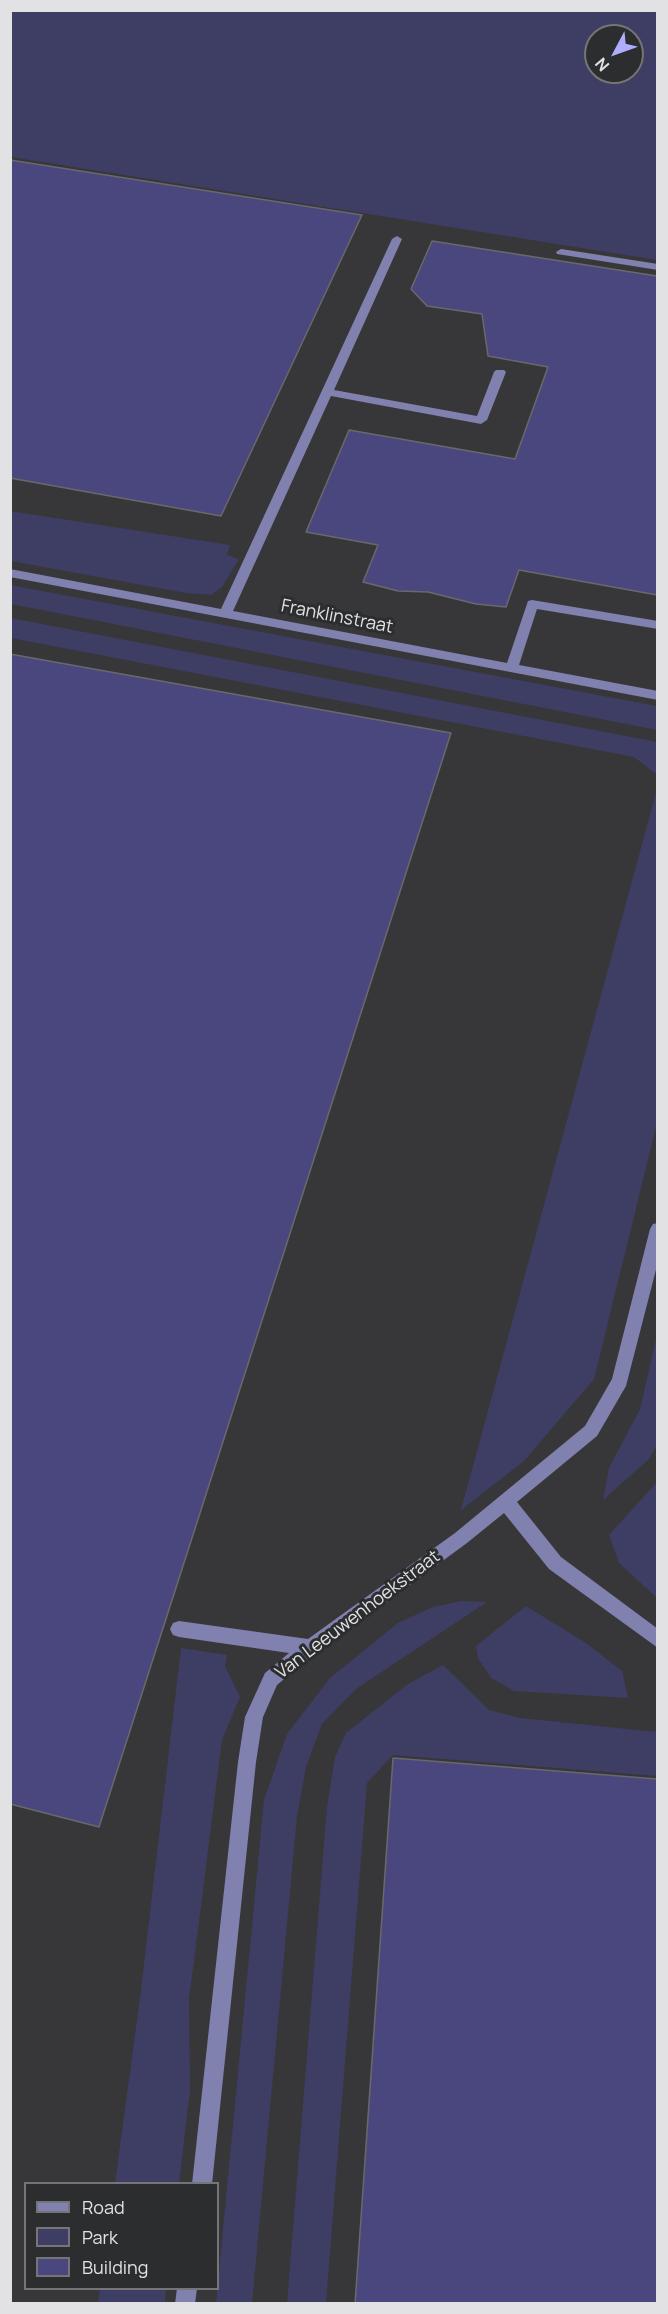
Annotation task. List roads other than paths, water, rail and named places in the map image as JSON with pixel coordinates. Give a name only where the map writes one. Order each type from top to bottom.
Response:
[{"type":"street","points":[[225,614],[397,239]]},
{"type":"street","points":[[561,252],[657,267]]},
{"type":"street","points":[[327,392],[481,420],[500,372]]},
{"type":"street","name":"Franklinstraat","points":[[10,573],[657,696]]},
{"type":"street","points":[[512,668],[532,604],[657,625]]},
{"type":"street","name":"Van Leeuwenhoekstraat","points":[[202,2182],[254,1717],[272,1679],[506,1502],[591,1431],[620,1381],[657,1229]]},
{"type":"street","points":[[506,1502],[555,1563],[657,1640]]},
{"type":"street","points":[[179,1629],[312,1648]]}]
